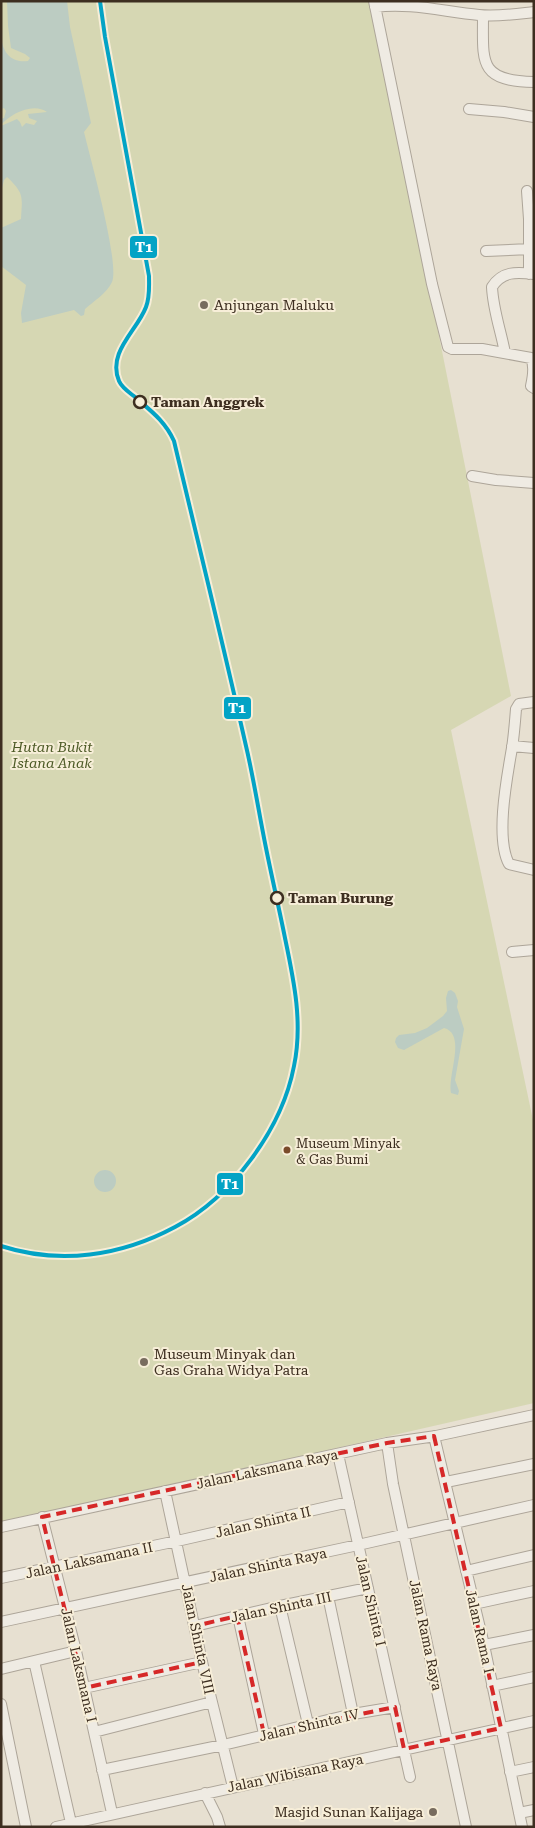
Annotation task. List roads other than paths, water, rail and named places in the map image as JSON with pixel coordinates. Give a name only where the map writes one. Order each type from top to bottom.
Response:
[{"type":"street","points":[[534,12],[482,16],[429,5],[391,6],[374,4],[432,284],[448,347],[452,349],[482,349],[532,359],[533,374],[531,386],[534,388]]},
{"type":"street","points":[[482,16],[483,56],[490,70],[508,79],[534,82]]},
{"type":"street","points":[[469,109],[534,117]]},
{"type":"street","points":[[505,353],[501,329],[493,304],[492,288],[501,276],[509,273],[519,272],[533,275],[527,191]]},
{"type":"street","points":[[486,251],[530,249]]},
{"type":"street","points":[[472,476],[534,483]]},
{"type":"street","points":[[534,702],[525,702],[516,709],[502,818],[509,864],[534,870]]},
{"type":"street","points":[[512,746],[534,748]]},
{"type":"street","points":[[512,952],[534,950]]},
{"type":"street","name":"Jalan Laksmana Raya","points":[[1,1527],[387,1443],[434,1436],[534,1416]]},
{"type":"street","name":"Jalan Rama I","points":[[434,1436],[484,1646],[522,1827]]},
{"type":"street","name":"Jalan Rama Raya","points":[[387,1443],[393,1484],[466,1827]]},
{"type":"street","name":"Jalan Shinta I","points":[[338,1454],[410,1777]]},
{"type":"street","points":[[446,1482],[534,1464]]},
{"type":"street","name":"Jalan Shinta VIII","points":[[165,1491],[202,1662],[233,1786]]},
{"type":"street","name":"Jalan Shinta II","points":[[177,1542],[349,1502]]},
{"type":"street","name":"Jalan Shinta Raya","points":[[1,1622],[534,1505]]},
{"type":"street","name":"Jalan Laksmana I","points":[[42,1517],[76,1651],[112,1813]]},
{"type":"street","name":"Jalan Laksamana II","points":[[1,1578],[177,1542]]},
{"type":"street","points":[[466,1571],[534,1555]]},
{"type":"street","name":"Jalan Shinta III","points":[[195,1626],[368,1588]]},
{"type":"street","points":[[474,1604],[534,1591]]},
{"type":"street","points":[[328,1596],[353,1714]]},
{"type":"street","points":[[280,1606],[308,1724]]},
{"type":"street","points":[[238,1616],[264,1734]]},
{"type":"street","points":[[484,1646],[534,1635]]},
{"type":"street","points":[[1,1669],[76,1651]]},
{"type":"street","points":[[34,1661],[71,1822]]},
{"type":"street","points":[[84,1688],[202,1662]]},
{"type":"street","points":[[492,1686],[534,1677]]},
{"type":"street","points":[[94,1732],[212,1702]]},
{"type":"street","points":[[1,1704],[26,1826]]},
{"type":"street","name":"Jalan Shinta IV","points":[[102,1770],[353,1714],[395,1707]]},
{"type":"street","name":"Jalan Wibisana Raya","points":[[56,1827],[233,1786],[534,1721]]},
{"type":"street","points":[[510,1772],[534,1767]]},
{"type":"street","points":[[205,1793],[220,1827]]},
{"type":"street","points":[[519,1813],[534,1810]]},
{"type":"place","name":"Anjungan Maluku","points":[[204,305]]},
{"type":"place","name":"Taman Anggrek","points":[[140,402]]},
{"type":"place","name":"Taman Burung","points":[[277,898]]},
{"type":"place","name":"Museum Minyak & Gas Bumi","points":[[287,1150]]},
{"type":"place","name":"Museum Minyak dan Gas Graha Widya Patra","points":[[144,1362]]},
{"type":"place","name":"Masjid Sunan Kalijaga","points":[[433,1812]]},
{"type":"park label","name":"Hutan Bukit Istana Anak","points":[[52,756]]}]
